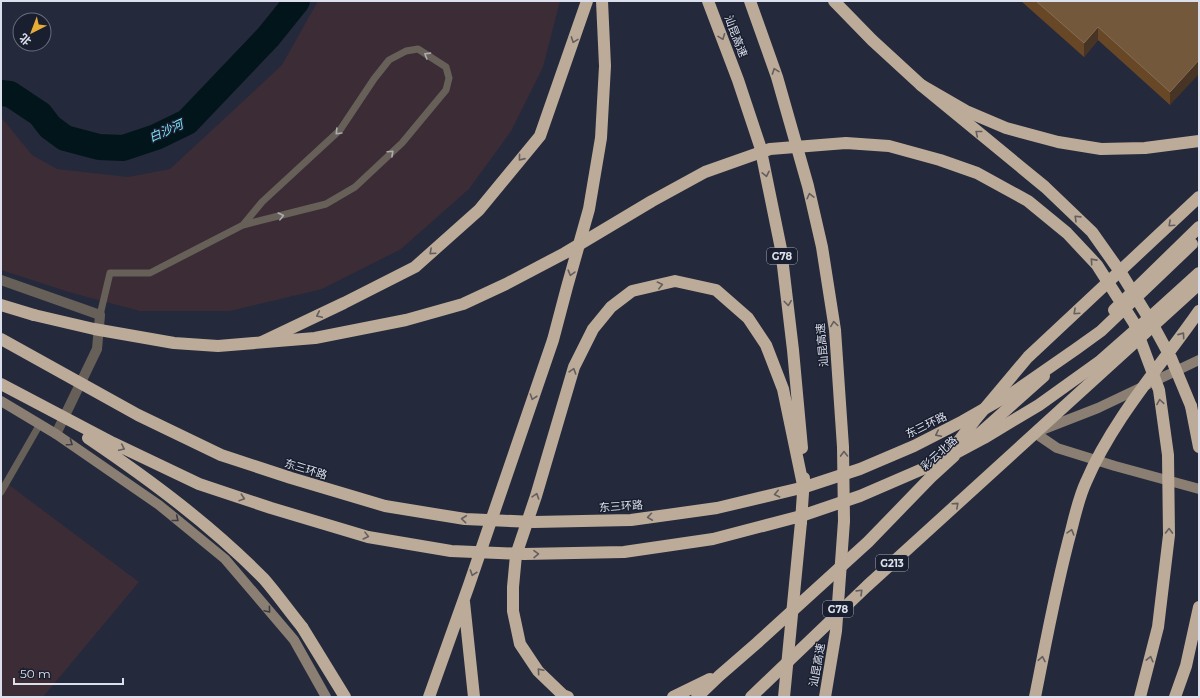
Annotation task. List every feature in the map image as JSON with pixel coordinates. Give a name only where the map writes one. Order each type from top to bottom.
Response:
[{"type":"highway","points":[[428,697],[464,599],[553,340],[589,209],[602,130],[605,66],[602,1]]},
{"type":"highway","name":"汕昆高速","points":[[708,1],[738,80],[760,146],[781,249],[793,350],[804,469],[801,522],[784,697]]},
{"type":"highway","name":"汕昆高速","points":[[750,1],[777,77],[808,186],[822,247],[835,330],[843,447],[844,521],[836,631],[825,697]]},
{"type":"highway","points":[[834,1],[872,40],[921,85],[1045,187],[1092,232],[1121,273],[1153,325],[1171,358],[1191,406],[1199,447]]},
{"type":"highway","points":[[260,343],[415,267],[480,210],[540,136],[587,2]]},
{"type":"highway","points":[[921,85],[966,111],[1006,128],[1058,142],[1101,149],[1138,148],[1199,141]]},
{"type":"highway","points":[[1,305],[34,315],[94,329],[174,343],[218,346],[315,338],[406,320],[463,304],[506,284],[565,253],[652,201],[705,172],[770,149],[846,143],[889,146],[940,160],[977,173],[1028,201],[1067,233],[1097,265],[1134,323],[1158,390],[1168,455],[1170,535],[1158,627],[1140,697]]},
{"type":"highway","points":[[931,477],[975,420],[1028,357],[1199,197]]},
{"type":"highway","name":"彩云北路","points":[[697,697],[868,542],[931,477],[1076,348],[1199,227]]},
{"type":"highway","name":"东三环路","points":[[1,339],[138,415],[221,455],[290,478],[385,506],[465,519],[534,522],[631,520],[717,508],[804,487],[860,469],[914,446],[963,421],[1014,392],[1101,331],[1199,238]]},
{"type":"highway","points":[[1,384],[113,443],[199,484],[271,508],[368,537],[451,551],[524,554],[624,552],[713,539],[801,516],[860,496],[941,461],[984,438],[1039,405],[1100,362],[1199,273]]},
{"type":"highway","points":[[568,697],[563,695],[538,671],[520,644],[513,611],[513,587],[516,555],[536,496],[574,367],[593,329],[611,307],[632,291],[676,281],[716,290],[748,318],[766,345],[783,389],[803,485]]},
{"type":"highway","points":[[1035,433],[1199,284]]},
{"type":"highway","points":[[1035,697],[1062,564],[1085,483],[1106,443],[1135,398],[1199,311]]},
{"type":"highway","points":[[41,405],[168,494],[230,546],[264,580],[302,627],[345,697]]},
{"type":"highway","name":"G213","points":[[752,697],[867,586],[1035,433]]},
{"type":"highway","points":[[464,599],[474,697]]},
{"type":"highway","points":[[1175,697],[1186,666],[1199,606]]},
{"type":"highway","points":[[673,697],[719,676]]},
{"type":"street","points":[[1,280],[100,315],[97,349],[56,434]]},
{"type":"street","name":"G213","points":[[1035,433],[1098,408],[1199,360]]},
{"type":"street","points":[[1,401],[56,434],[159,505],[225,558],[294,640],[326,697]]},
{"type":"street","points":[[1035,433],[1057,448],[1115,466],[1199,489]]},
{"type":"lane","points":[[100,315],[110,273],[150,273],[243,225],[326,204],[355,187],[402,143],[446,90],[449,78],[446,67],[418,50],[406,51],[390,60],[374,79],[340,130],[262,202],[243,225]]},
{"type":"lane","points":[[1,492],[40,424]]},
{"type":"shaded area","points":[[318,1],[560,1],[543,67],[511,131],[469,189],[401,249],[322,289],[230,311],[140,311],[72,293],[1,270],[1,117],[32,155],[57,169],[128,177],[170,169],[282,65]]},
{"type":"shaded area","points":[[1,479],[139,582],[43,697],[1,697]]},
{"type":"building","points":[[1036,1],[1199,1],[1199,60],[1170,92],[1098,27],[1084,43]]},
{"type":"waterway","name":"白沙河","points":[[1,93],[10,94],[40,114],[50,127],[65,138],[99,147],[123,148],[156,137],[187,122],[268,37],[297,1]]}]
